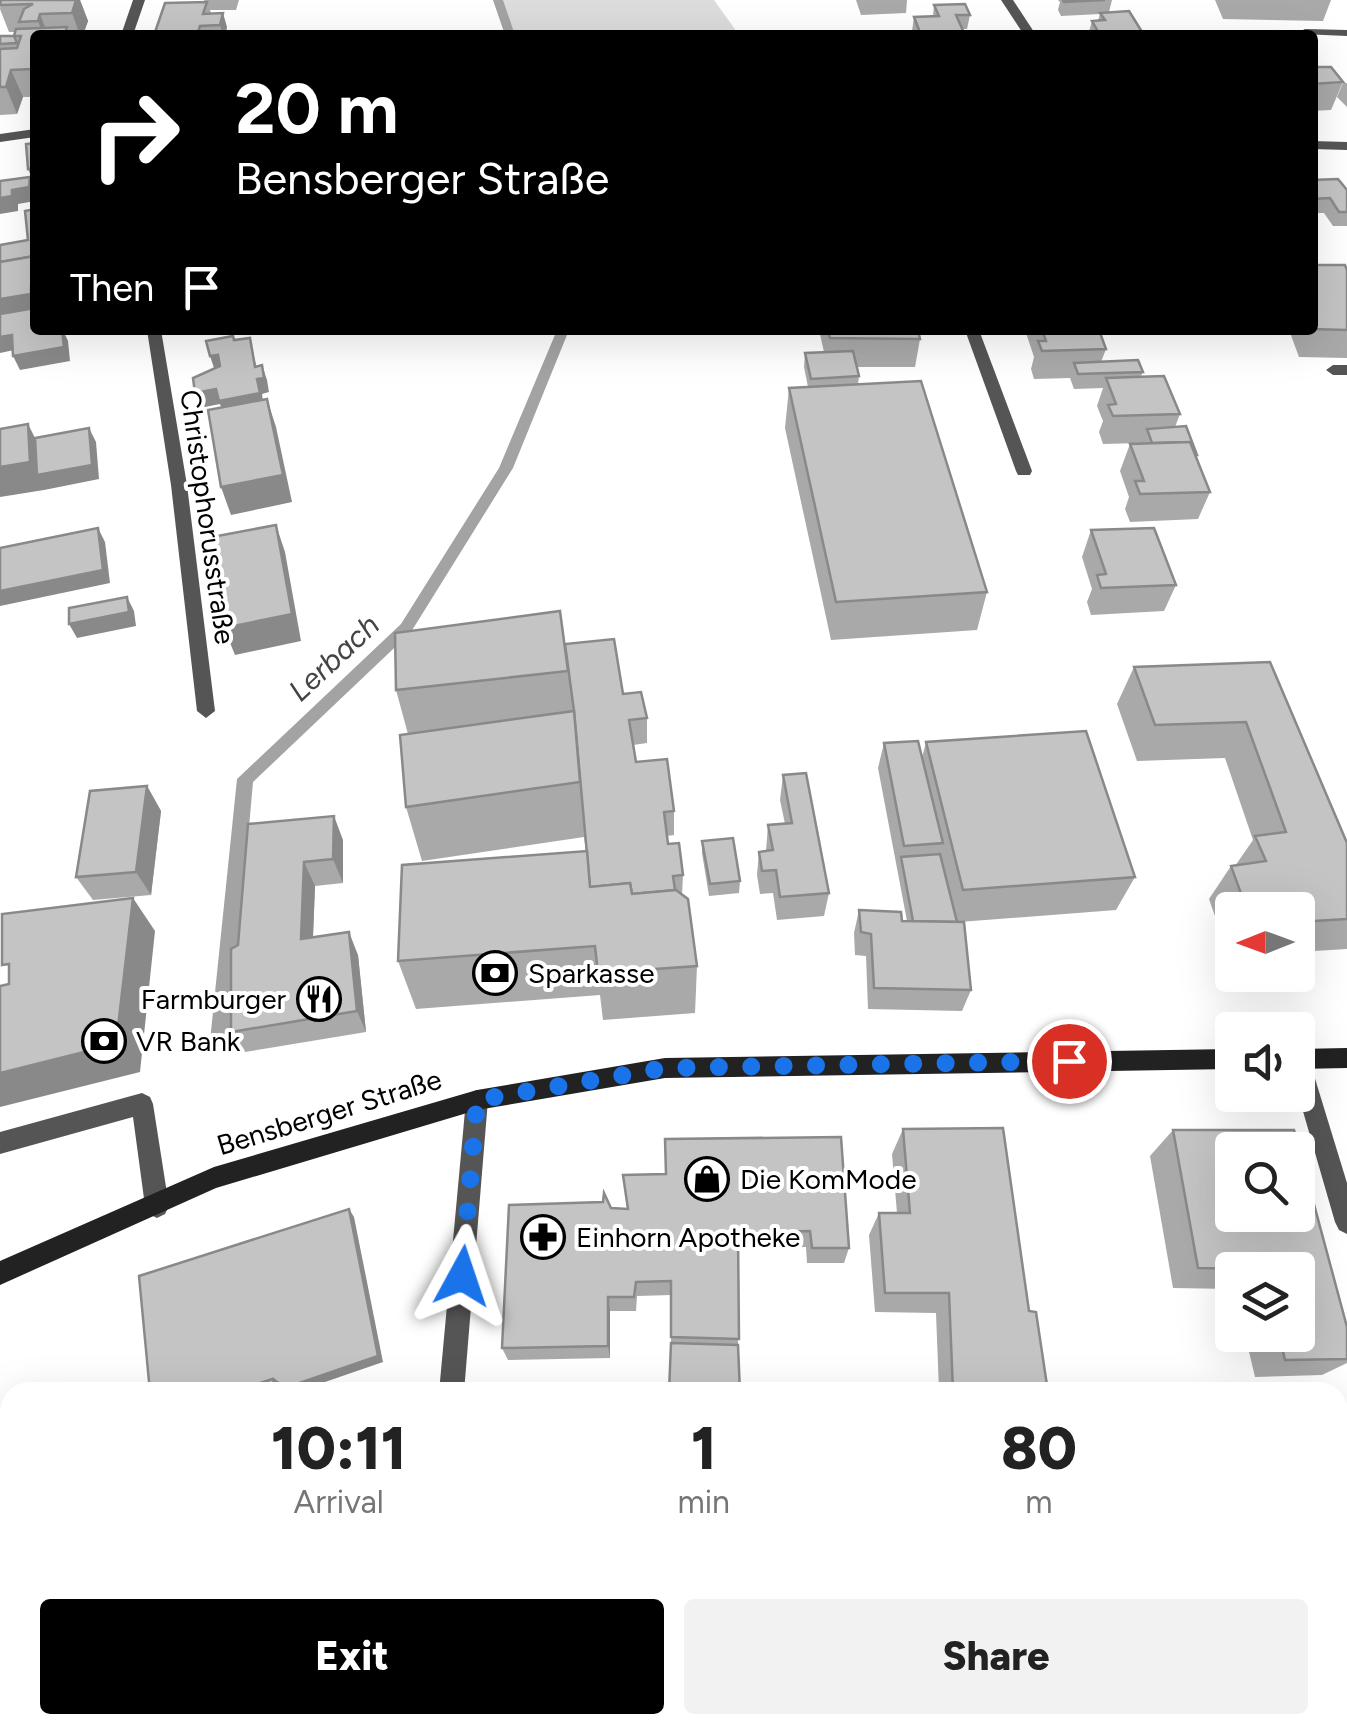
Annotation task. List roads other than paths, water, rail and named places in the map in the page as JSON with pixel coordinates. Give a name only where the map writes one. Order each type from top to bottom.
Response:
[{"type":"main road","points":[[1315,1059],[1347,1058]]},
{"type":"main road","name":"Bensberger Straße","points":[[0,1273],[214,1178],[477,1100],[665,1068],[1215,1059]]},
{"type":"street","points":[[129,30],[139,0]]},
{"type":"street","points":[[1007,0],[1027,30]]},
{"type":"street","points":[[1318,32],[1347,33]]},
{"type":"street","points":[[0,138],[30,133]]},
{"type":"street","points":[[1318,145],[1347,146]]},
{"type":"street","name":"Christophorusstraße","points":[[155,335],[179,484],[206,711]]},
{"type":"street","points":[[974,335],[1024,471]]},
{"type":"street","points":[[452,1382],[477,1100]]},
{"type":"street","points":[[0,1143],[142,1104],[157,1206]]},
{"type":"street","points":[[1314,1112],[1347,1222]]},
{"type":"waterway","name":"Lerbach","points":[[498,0],[508,30]]},
{"type":"waterway","name":"Lerbach","points":[[220,1041],[245,779],[406,628],[506,468],[561,335]]},
{"type":"place","name":"Sparkasse","points":[[495,973]]},
{"type":"place","name":"Farmburger","points":[[319,999]]},
{"type":"place","name":"VR Bank","points":[[104,1041]]},
{"type":"place","name":"Die KomMode","points":[[707,1179]]},
{"type":"place","name":"Einhorn Apotheke","points":[[543,1237]]}]
